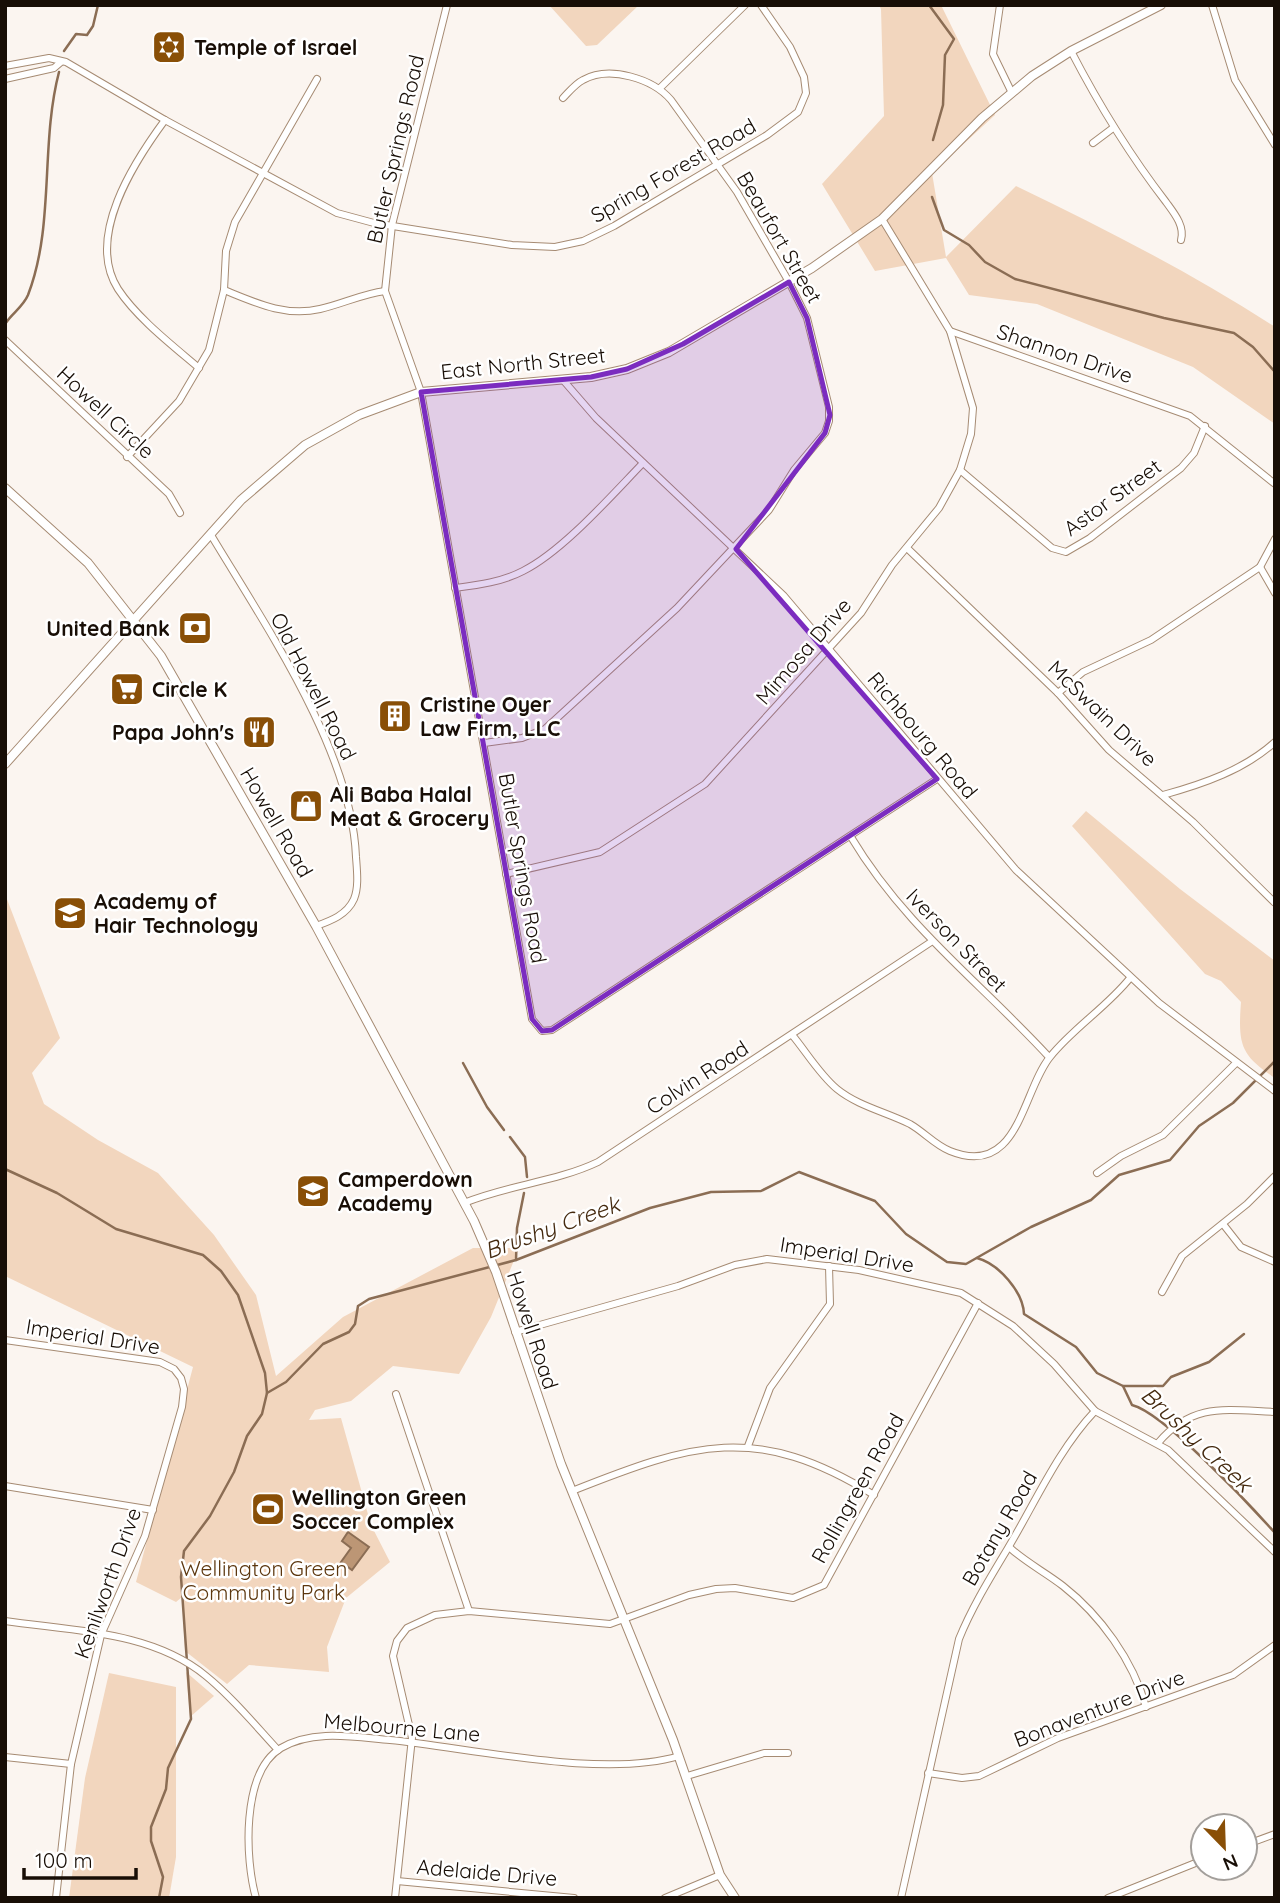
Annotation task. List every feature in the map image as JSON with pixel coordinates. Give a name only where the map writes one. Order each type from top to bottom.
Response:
[{"type":"main road","name":"East North Street","points":[[5,764],[259,482],[305,445],[359,415],[421,392],[596,377],[654,358],[789,282],[882,219],[1011,91],[1072,51],[1161,5]]},
{"type":"main road","name":"Howell Road","points":[[5,488],[88,563],[133,620],[184,696],[316,926],[464,1203],[500,1285],[572,1491],[687,1776],[720,1875],[735,1898]]},
{"type":"street","name":"Butler Springs Road","points":[[447,5],[392,225],[385,291],[421,392],[532,1019],[542,1031],[552,1030],[937,779]]},
{"type":"street","points":[[563,99],[580,82],[595,75],[616,75],[660,88],[745,5]]},
{"type":"street","name":"Spring Forest Road","points":[[5,66],[49,58],[86,71],[165,120],[337,213],[392,225],[526,246],[565,246],[583,241],[614,226],[788,121],[804,101],[804,76],[790,47],[761,5]]},
{"type":"street","points":[[1000,5],[993,54],[1011,91]]},
{"type":"street","points":[[1212,5],[1235,80],[1275,145]]},
{"type":"street","points":[[1072,51],[1113,128],[1136,164],[1175,214],[1182,229],[1181,240]]},
{"type":"street","points":[[5,79],[54,68],[61,62]]},
{"type":"street","points":[[127,457],[179,401],[214,340],[224,290],[225,261],[232,232],[317,79]]},
{"type":"street","name":"Beaufort Street","points":[[484,743],[522,738],[553,723],[736,549],[769,510],[794,470],[825,433],[829,421],[829,407],[807,318],[789,282],[718,164],[660,88]]},
{"type":"street","points":[[165,120],[140,158],[119,201],[107,240],[108,263],[113,281],[124,297],[199,368]]},
{"type":"street","points":[[1266,131],[1275,127]]},
{"type":"street","points":[[1093,143],[1113,128]]},
{"type":"street","points":[[882,219],[950,331]]},
{"type":"street","points":[[224,290],[271,308],[296,312],[322,309],[385,291]]},
{"type":"street","name":"Shannon Drive","points":[[950,331],[1177,410],[1205,426],[1275,484]]},
{"type":"street","name":"Mimosa Drive","points":[[506,874],[600,852],[689,795],[713,777],[861,613],[939,508],[960,470],[971,434],[972,408],[950,331]]},
{"type":"street","name":"Howell Circle","points":[[5,340],[169,494],[180,513]]},
{"type":"street","name":"Richbourg Road","points":[[564,380],[596,418],[784,596],[1016,870],[1130,978],[1244,1070],[1275,1091]]},
{"type":"street","name":"Astor Street","points":[[960,470],[1052,548],[1066,552],[1090,538],[1181,468],[1195,453],[1205,426]]},
{"type":"street","points":[[455,588],[497,581],[531,567],[558,547],[643,463]]},
{"type":"street","name":"Old Howell Road","points":[[211,535],[310,709],[346,791],[356,849],[355,897],[337,918],[316,926]]},
{"type":"street","points":[[1058,694],[1083,672],[1151,640],[1260,567],[1275,539]]},
{"type":"street","name":"McSwain Drive","points":[[907,548],[1058,694],[1109,750],[1163,795],[1275,903]]},
{"type":"street","points":[[1260,567],[1275,593]]},
{"type":"street","points":[[1163,795],[1244,765],[1275,742]]},
{"type":"street","name":"Iverson Street","points":[[851,837],[884,888],[931,942],[1049,1057]]},
{"type":"street","name":"Colvin Road","points":[[464,1203],[504,1188],[576,1171],[598,1161],[931,942]]},
{"type":"street","points":[[793,1035],[839,1091],[909,1124],[947,1150],[967,1155],[995,1150],[1013,1133],[1049,1057],[1130,978]]},
{"type":"street","points":[[1097,1173],[1121,1156],[1163,1135],[1236,1063]]},
{"type":"street","points":[[1162,1292],[1182,1255],[1223,1224],[1275,1177]]},
{"type":"street","points":[[1223,1224],[1241,1247],[1275,1262]]},
{"type":"street","name":"Imperial Drive","points":[[516,1332],[754,1261],[782,1259],[961,1293],[1005,1320],[1044,1354],[1095,1411]]},
{"type":"street","points":[[748,1446],[770,1388],[830,1304],[829,1266]]},
{"type":"street","name":"Rollingreen Road","points":[[395,1898],[412,1742],[394,1668],[397,1641],[407,1628],[422,1619],[470,1611],[595,1625],[624,1619],[716,1589],[735,1588],[793,1598],[824,1585],[978,1303]]},
{"type":"street","name":"Imperial Drive","points":[[5,1340],[154,1361],[174,1369]]},
{"type":"street","name":"Kenilworth Drive","points":[[56,1898],[71,1765],[101,1635],[153,1510],[184,1392],[181,1378],[174,1369]]},
{"type":"street","points":[[397,1394],[470,1611]]},
{"type":"street","points":[[1095,1411],[1158,1443],[1224,1500],[1275,1552]]},
{"type":"street","name":"Botany Road","points":[[901,1898],[959,1639],[975,1605],[1063,1455],[1095,1411]]},
{"type":"street","points":[[1158,1443],[1175,1424],[1195,1413],[1275,1412]]},
{"type":"street","points":[[572,1491],[664,1457],[748,1446],[804,1459],[844,1477],[874,1495]]},
{"type":"street","points":[[5,1486],[153,1510]]},
{"type":"street","points":[[1009,1547],[1065,1587],[1096,1618],[1131,1668],[1146,1707]]},
{"type":"street","points":[[5,1621],[147,1644],[174,1655],[199,1671],[278,1750],[260,1775],[251,1806],[249,1867],[256,1898]]},
{"type":"street","name":"Bonaventure Drive","points":[[928,1773],[962,1778],[979,1776],[1058,1738],[1233,1675],[1275,1645]]},
{"type":"street","name":"Melbourne Lane","points":[[278,1750],[301,1740],[324,1736],[412,1742],[551,1759],[619,1764],[650,1764],[679,1756]]},
{"type":"street","points":[[687,1776],[764,1753],[788,1753]]},
{"type":"street","points":[[5,1757],[71,1765]]},
{"type":"street","points":[[1108,1898],[1189,1866]]},
{"type":"street","points":[[667,1898],[720,1875]]},
{"type":"street","name":"Adelaide Drive","points":[[397,1881],[574,1898]]},
{"type":"highlighted area","points":[[789,282],[807,318],[830,415],[825,433],[736,549],[937,779],[552,1030],[542,1031],[532,1019],[421,392],[591,377],[627,369],[683,344]]},
{"type":"green space","points":[[549,5],[639,5],[597,45],[586,46]]},
{"type":"green space","points":[[879,5],[941,5],[995,115],[932,173],[946,257],[1016,186],[1148,252],[1275,327],[1275,424],[1193,367],[1037,304],[969,295],[946,258],[875,271],[822,184],[884,116]]},
{"type":"green space","points":[[1086,811],[1180,889],[1275,961],[1275,1078],[1254,1062],[1244,1047],[1240,1028],[1241,1002],[1221,981],[1205,974],[1072,826]]},
{"type":"green space","name":"Wellington Green Community Park","points":[[5,894],[60,1038],[32,1073],[44,1104],[98,1140],[158,1173],[214,1235],[256,1295],[276,1376],[343,1317],[473,1248],[519,1248],[491,1317],[459,1374],[393,1366],[351,1401],[315,1410],[309,1420],[341,1418],[371,1525],[390,1562],[346,1598],[327,1647],[329,1672],[249,1665],[227,1684],[185,1651],[182,1597],[176,1602],[136,1582],[193,1367],[5,1276]]},
{"type":"green space","points":[[186,1672],[214,1696],[190,1717]]},
{"type":"green space","points":[[109,1673],[176,1687],[176,1857],[169,1898],[69,1898],[85,1778]]},
{"type":"shaded area","points":[[348,1532],[369,1547],[352,1570],[341,1562],[351,1548],[342,1541]]},
{"type":"waterway","points":[[64,51],[76,34],[87,35],[93,26],[98,5]]},
{"type":"waterway","points":[[929,5],[954,39],[945,55],[943,105],[933,140]]},
{"type":"waterway","points":[[5,324],[28,295],[42,241],[50,128],[59,72]]},
{"type":"waterway","points":[[932,197],[944,230],[969,245],[985,262],[1015,279],[1164,318],[1234,333],[1253,347],[1275,372]]},
{"type":"waterway","name":"Brushy Creek","points":[[267,1393],[286,1382],[323,1344],[349,1332],[355,1324],[358,1306],[369,1299],[516,1260],[650,1208],[711,1192],[761,1191],[799,1172],[875,1201],[906,1234],[947,1262],[966,1264],[1031,1227],[1091,1200],[1119,1175],[1170,1160],[1199,1126],[1233,1103],[1275,1061]]},
{"type":"waterway","points":[[463,1063],[487,1107],[504,1130]]},
{"type":"waterway","points":[[510,1137],[525,1157],[527,1177]]},
{"type":"waterway","name":"Brushy Creek","points":[[5,1169],[57,1193],[116,1229],[203,1255],[221,1271],[238,1295],[265,1373],[267,1393],[262,1414],[247,1436],[234,1472],[210,1516],[184,1551],[181,1577],[191,1719],[168,1768],[166,1789],[151,1827],[151,1841],[163,1877],[159,1898]]},
{"type":"waterway","points":[[516,1260],[517,1228],[524,1193]]},
{"type":"waterway","name":"Brushy Creek","points":[[977,1258],[993,1266],[1008,1280],[1019,1297],[1024,1314],[1076,1347],[1097,1373],[1123,1386],[1132,1405],[1164,1424],[1185,1442],[1275,1533]]},
{"type":"waterway","points":[[1123,1386],[1163,1386],[1171,1377],[1209,1362],[1244,1334]]},
{"type":"place","name":"Temple of Israel","points":[[169,47]]},
{"type":"place","name":"United Bank","points":[[195,628]]},
{"type":"place","name":"Circle K","points":[[127,689]]},
{"type":"place","name":"Cristine Oyer Law Firm, LLC","points":[[395,716]]},
{"type":"place","name":"Papa John's","points":[[259,732]]},
{"type":"place","name":"Ali Baba Halal Meat & Grocery","points":[[306,806]]},
{"type":"place","name":"Academy of Hair Technology","points":[[70,913]]},
{"type":"place","name":"Camperdown Academy","points":[[313,1191]]},
{"type":"place","name":"Wellington Green Soccer Complex","points":[[268,1509]]}]
